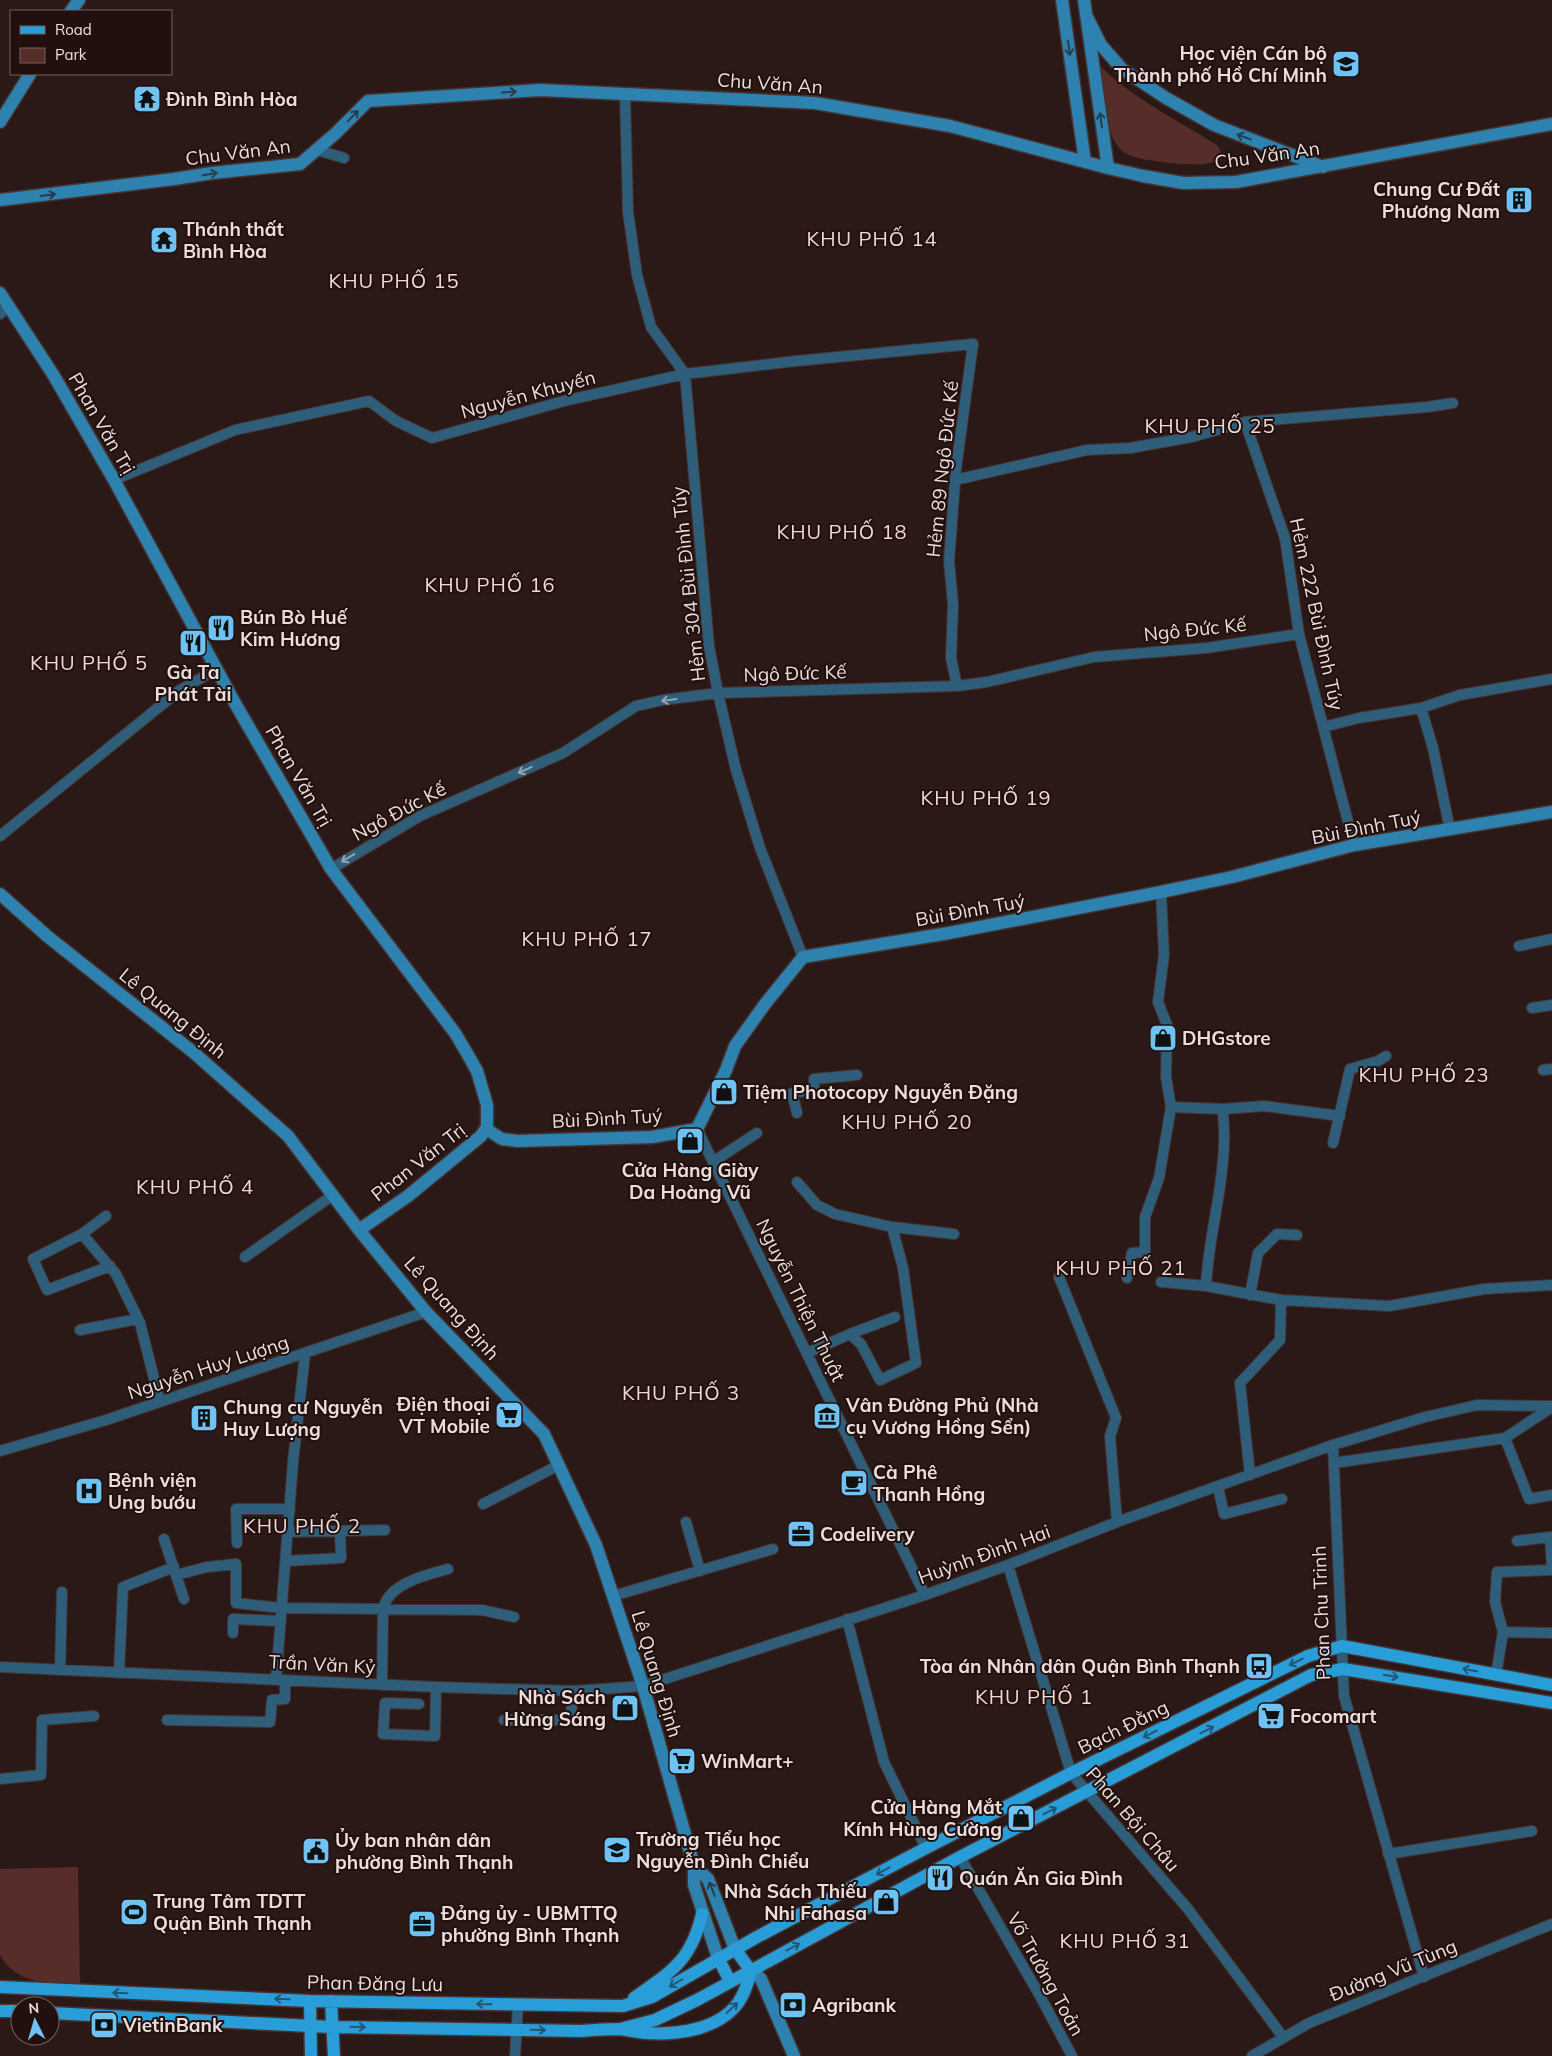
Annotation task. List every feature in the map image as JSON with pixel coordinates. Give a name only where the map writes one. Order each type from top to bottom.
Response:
[{"type":"main road","name":"Bạch Đằng","points":[[735,1949],[1071,1773],[1308,1656],[1342,1646],[1552,1685]]},
{"type":"main road","points":[[620,2029],[655,2020],[750,1971],[960,1857],[1311,1675],[1342,1668],[1552,1703]]},
{"type":"main road","points":[[623,2006],[670,1973],[683,1959],[697,1935],[702,1914]]},
{"type":"main road","points":[[60,2013],[332,2027],[620,2029],[646,2033],[666,2033],[704,2027],[726,2014],[738,2004],[746,1990],[750,1971],[735,1949]]},
{"type":"main road","name":"Phan Đăng Lưu","points":[[0,1987],[310,2001],[623,2006],[652,1997],[735,1949]]},
{"type":"main road","points":[[718,1958],[730,1981]]},
{"type":"main road","points":[[310,2001],[310,2056]]},
{"type":"main road","points":[[331,2001],[334,2056]]},
{"type":"street","points":[[1062,0],[1085,162]]},
{"type":"street","points":[[1084,0],[1108,168]]},
{"type":"street","points":[[1086,15],[1100,45],[1122,69],[1166,98],[1214,125],[1323,167]]},
{"type":"street","points":[[0,122],[29,75]]},
{"type":"street","name":"Chu Văn An","points":[[0,200],[212,173],[300,164],[336,134],[368,101],[540,90],[818,104],[950,126],[1108,168],[1183,183],[1236,182],[1552,124]]},
{"type":"street","points":[[625,95],[628,212],[638,275],[651,327],[686,374]]},
{"type":"street","points":[[317,150],[344,158]]},
{"type":"street","name":"Phan Văn Trị","points":[[0,293],[4,310],[54,376],[114,480],[217,669],[331,869],[455,1033],[477,1071],[487,1105],[488,1118],[486,1129],[476,1142],[442,1170],[359,1230]]},
{"type":"street","name":"Nguyễn Khuyến","points":[[114,480],[235,430],[369,401],[396,421],[432,438],[564,401],[686,374],[796,360],[973,344]]},
{"type":"street","name":"Hẻm 89 Ngô Đức Kế","points":[[957,686],[950,658],[953,604],[949,561],[955,480],[973,344]]},
{"type":"street","name":"Hẻm 304 Bùi Đình Túy","points":[[686,374],[709,646],[718,693],[736,770],[760,848],[803,957]]},
{"type":"street","points":[[955,480],[1087,450],[1130,448],[1192,437],[1245,422],[1428,407],[1453,403]]},
{"type":"street","name":"Hẻm 222 Bùi Đình Túy","points":[[1245,422],[1285,538],[1299,634],[1354,845]]},
{"type":"street","name":"Ngô Đức Kế","points":[[331,869],[420,816],[563,752],[636,706],[663,700],[718,693],[957,686],[987,682],[1094,657],[1206,648],[1299,634]]},
{"type":"street","points":[[0,836],[180,690],[217,669]]},
{"type":"street","points":[[1323,727],[1359,718],[1421,708],[1460,695],[1552,679]]},
{"type":"street","points":[[1421,708],[1433,748],[1450,830]]},
{"type":"street","name":"Bùi Đình Tuý","points":[[803,957],[949,933],[1161,892],[1232,877],[1354,845],[1552,812]]},
{"type":"street","points":[[1127,1278],[1132,1253],[1145,1252],[1145,1217],[1159,1178],[1171,1107],[1166,1077],[1167,1025],[1158,1002],[1164,955],[1161,892]]},
{"type":"street","name":"Lê Quang Định","points":[[0,894],[47,936],[193,1052],[288,1136],[359,1230],[426,1312],[544,1434],[596,1545],[643,1686],[694,1866],[694,1885],[718,1958]]},
{"type":"street","points":[[1519,946],[1552,939]]},
{"type":"street","points":[[697,1129],[726,1070],[735,1046],[765,1004],[803,957]]},
{"type":"street","points":[[1532,1008],[1552,1004]]},
{"type":"street","points":[[1333,1143],[1350,1069],[1378,1061],[1386,1056]]},
{"type":"street","points":[[797,1113],[792,1093],[814,1090],[814,1080],[857,1075]]},
{"type":"street","points":[[1171,1107],[1223,1109],[1264,1106],[1340,1116]]},
{"type":"street","points":[[1206,1286],[1207,1263],[1220,1187],[1224,1143],[1223,1109]]},
{"type":"street","name":"Bùi Đình Tuý","points":[[486,1129],[502,1139],[518,1141],[652,1137],[697,1129]]},
{"type":"street","name":"Nguyễn Thiện Thuật","points":[[697,1129],[925,1594]]},
{"type":"street","points":[[714,1161],[757,1133]]},
{"type":"street","points":[[797,1182],[817,1206],[835,1214],[892,1227],[954,1234]]},
{"type":"street","points":[[245,1257],[333,1195]]},
{"type":"street","points":[[106,1216],[82,1234],[32,1259],[48,1290],[110,1266]]},
{"type":"street","points":[[850,1334],[861,1344],[880,1380],[916,1363],[903,1268],[892,1227]]},
{"type":"street","points":[[82,1234],[116,1274],[138,1319],[160,1402]]},
{"type":"street","points":[[1250,1295],[1258,1253],[1277,1234],[1297,1234]]},
{"type":"street","points":[[1059,1277],[1116,1418],[1110,1436],[1117,1522]]},
{"type":"street","points":[[1161,1282],[1206,1286],[1281,1300],[1389,1306],[1484,1289],[1552,1285]]},
{"type":"street","points":[[1250,1475],[1240,1383],[1280,1340],[1281,1300]]},
{"type":"street","name":"Nguyễn Huy Lượng","points":[[0,1451],[106,1420],[426,1312]]},
{"type":"street","points":[[807,1353],[895,1317]]},
{"type":"street","points":[[80,1330],[138,1319]]},
{"type":"street","points":[[167,1720],[270,1722],[272,1700],[285,1699],[280,1680],[281,1621],[305,1354]]},
{"type":"street","name":"Huỳnh Đình Hai","points":[[643,1686],[925,1594],[1008,1565],[1117,1522],[1333,1445],[1455,1409],[1484,1405],[1552,1407]]},
{"type":"street","points":[[1334,1463],[1505,1438],[1552,1407]]},
{"type":"street","points":[[1505,1438],[1529,1499],[1552,1495]]},
{"type":"street","name":"Phan Chu Trinh","points":[[1333,1445],[1344,1696],[1424,1977]]},
{"type":"street","points":[[483,1504],[559,1465]]},
{"type":"street","points":[[1218,1487],[1224,1514],[1282,1498]]},
{"type":"street","points":[[237,1543],[236,1509],[290,1509]]},
{"type":"street","points":[[686,1522],[700,1571]]},
{"type":"street","points":[[288,1532],[385,1530]]},
{"type":"street","points":[[286,1561],[342,1558],[340,1531]]},
{"type":"street","points":[[1518,1541],[1550,1537],[1552,1566]]},
{"type":"street","points":[[164,1539],[184,1599]]},
{"type":"street","points":[[613,1596],[773,1549]]},
{"type":"street","points":[[119,1673],[123,1587],[175,1571],[207,1566],[236,1564],[236,1603],[282,1608],[482,1610],[514,1617]]},
{"type":"street","name":"Phan Bội Châu","points":[[1008,1565],[1071,1773],[1086,1793],[1188,1909],[1283,2037]]},
{"type":"street","points":[[382,1685],[383,1609],[385,1601],[396,1590],[422,1576],[448,1569]]},
{"type":"street","points":[[1496,1675],[1503,1632],[1495,1602],[1497,1572],[1552,1570]]},
{"type":"street","points":[[60,1670],[62,1592]]},
{"type":"street","points":[[233,1633],[233,1619],[281,1621]]},
{"type":"street","points":[[847,1619],[884,1762],[926,1848]]},
{"type":"street","points":[[1503,1632],[1552,1633]]},
{"type":"street","name":"Trần Văn Kỷ","points":[[0,1667],[436,1687],[574,1691],[643,1686]]},
{"type":"street","points":[[419,1704],[385,1703],[383,1734],[435,1736],[436,1687]]},
{"type":"street","points":[[504,1720],[570,1720],[574,1691]]},
{"type":"street","points":[[0,1779],[41,1775],[42,1720],[94,1716]]},
{"type":"street","points":[[1388,1854],[1532,1831]]},
{"type":"street","name":"Võ Trường Toản","points":[[960,1857],[1040,1996],[1072,2056]]},
{"type":"street","name":"Lê Quang Định","points":[[694,1866],[708,1879],[735,1949]]},
{"type":"street","name":"Đường Vũ Tùng","points":[[1252,2056],[1309,2023],[1552,1924]]},
{"type":"street","points":[[750,1971],[761,1979],[794,2056]]},
{"type":"street","points":[[515,2056],[518,2004]]},
{"type":"green space","points":[[1101,67],[1127,89],[1156,109],[1219,147],[1219,160],[1201,164],[1182,164],[1147,160],[1125,153],[1118,147],[1109,127],[1104,101]]},
{"type":"green space","points":[[78,1867],[80,1985],[46,1983],[24,1977],[7,1965],[0,1955],[0,1869]]},
{"type":"place","name":"Học viện Cán bộ Thành phố Hồ Chí Minh","points":[[1346,64]]},
{"type":"place","name":"Đình Bình Hòa","points":[[147,99]]},
{"type":"place","name":"Chung Cư Đất Phương Nam","points":[[1519,200]]},
{"type":"place","name":"Thánh thất Bình Hòa","points":[[164,240]]},
{"type":"place","name":"Bún Bò Huế Kim Hương","points":[[221,628]]},
{"type":"place","name":"Gà Ta Phát Tài","points":[[193,643]]},
{"type":"place","name":"DHGstore","points":[[1163,1038]]},
{"type":"place","name":"Tiệm Photocopy Nguyễn Đặng","points":[[724,1092]]},
{"type":"place","name":"Cửa Hàng Giày Da Hoàng Vũ","points":[[690,1141]]},
{"type":"place","name":"Điện thoại VT Mobile","points":[[509,1415]]},
{"type":"place","name":"Vân Đường Phủ (Nhà cụ Vương Hồng Sển)","points":[[827,1416]]},
{"type":"place","name":"Chung cư Nguyễn Huy Lượng","points":[[204,1418]]},
{"type":"place","name":"Cà Phê Thanh Hồng","points":[[854,1483]]},
{"type":"place","name":"Bệnh viện Ung bướu","points":[[89,1491]]},
{"type":"place","name":"Codelivery","points":[[801,1534]]},
{"type":"place","name":"Tòa án Nhân dân Quận Bình Thạnh","points":[[1259,1666]]},
{"type":"place","name":"Nhà Sách Hừng Sáng","points":[[625,1708]]},
{"type":"place","name":"Focomart","points":[[1271,1716]]},
{"type":"place","name":"WinMart+","points":[[682,1761]]},
{"type":"place","name":"Cửa Hàng Mắt Kính Hùng Cường","points":[[1021,1818]]},
{"type":"place","name":"Trường Tiểu học Nguyễn Đình Chiểu","points":[[617,1850]]},
{"type":"place","name":"Ủy ban nhân dân phường Bình Thạnh","points":[[316,1851]]},
{"type":"place","name":"Quán Ăn Gia Đình","points":[[940,1878]]},
{"type":"place","name":"Nhà Sách Thiếu Nhi Fahasa","points":[[886,1902]]},
{"type":"place","name":"Trung Tâm TDTT Quận Bình Thạnh","points":[[134,1912]]},
{"type":"place","name":"Đảng ủy - UBMTTQ phường Bình Thạnh","points":[[422,1924]]},
{"type":"place","name":"Agribank","points":[[793,2005]]},
{"type":"place","name":"VietinBank","points":[[104,2025]]},
{"type":"district","name":"KHU PHỐ 14","points":[[872,239]]},
{"type":"district","name":"KHU PHỐ 15","points":[[394,281]]},
{"type":"district","name":"KHU PHỐ 25","points":[[1210,426]]},
{"type":"district","name":"KHU PHỐ 18","points":[[842,532]]},
{"type":"district","name":"KHU PHỐ 16","points":[[490,585]]},
{"type":"district","name":"KHU PHỐ 5","points":[[89,663]]},
{"type":"district","name":"KHU PHỐ 19","points":[[986,798]]},
{"type":"district","name":"KHU PHỐ 17","points":[[587,939]]},
{"type":"district","name":"KHU PHỐ 23","points":[[1424,1075]]},
{"type":"district","name":"KHU PHỐ 20","points":[[907,1122]]},
{"type":"district","name":"KHU PHỐ 4","points":[[195,1187]]},
{"type":"district","name":"KHU PHỐ 21","points":[[1121,1268]]},
{"type":"district","name":"KHU PHỐ 3","points":[[681,1393]]},
{"type":"district","name":"KHU PHỐ 2","points":[[302,1526]]},
{"type":"district","name":"KHU PHỐ 1","points":[[1034,1697]]},
{"type":"district","name":"KHU PHỐ 31","points":[[1125,1941]]}]
